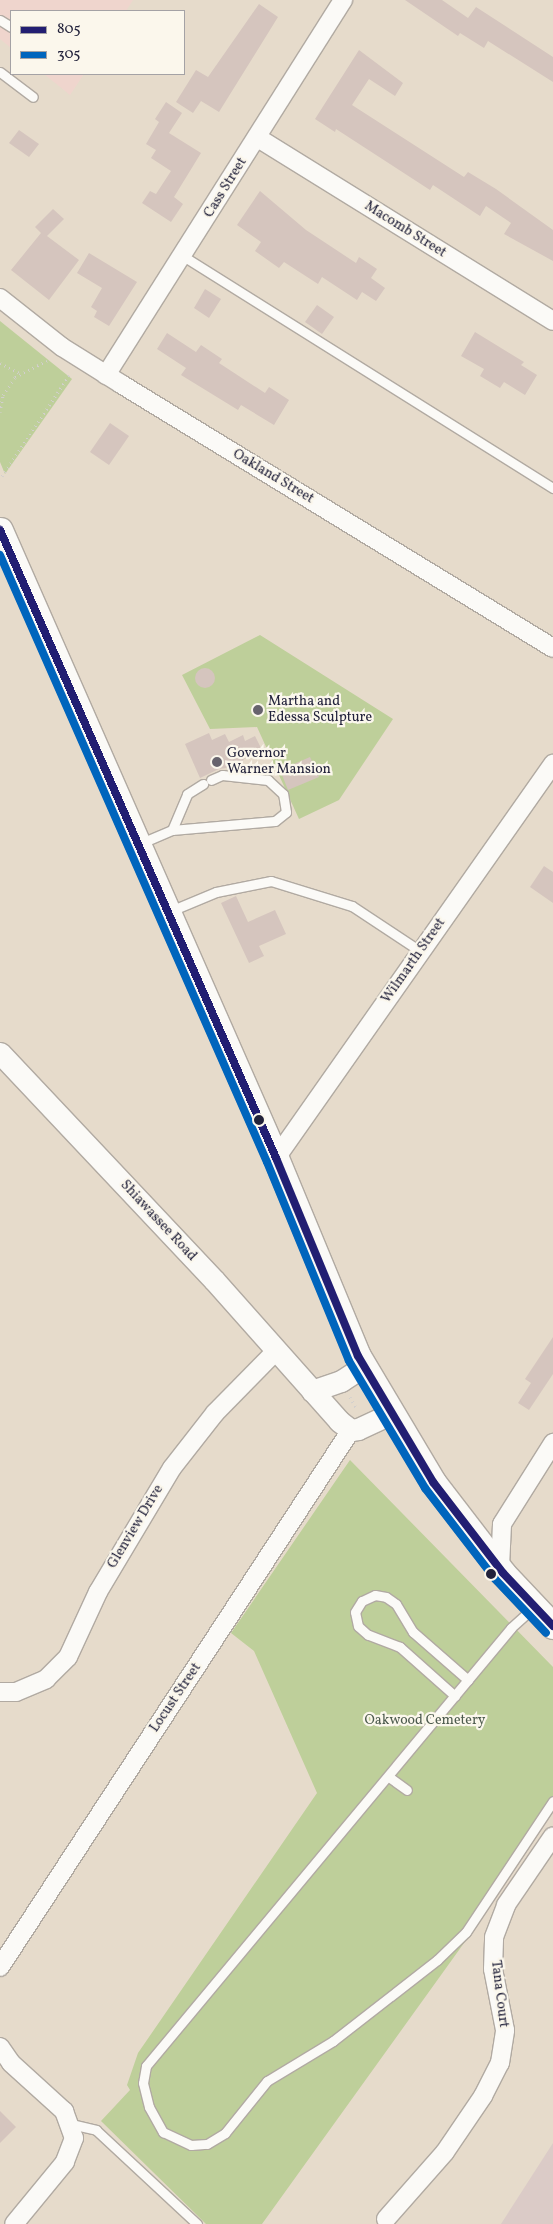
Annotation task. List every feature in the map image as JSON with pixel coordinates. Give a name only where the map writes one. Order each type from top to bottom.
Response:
[{"type":"main road","points":[[0,530],[276,1158],[364,1366],[390,1414],[433,1482],[500,1568],[553,1626]]},
{"type":"street","name":"Cass Street","points":[[106,375],[258,138],[343,0]]},
{"type":"street","name":"Macomb Street","points":[[258,138],[553,321]]},
{"type":"street","name":"Oakland Street","points":[[0,298],[62,347],[106,375],[553,648]]},
{"type":"street","name":"Wilmarth Street","points":[[276,1158],[553,764]]},
{"type":"street","name":"Shiawassee Road","points":[[0,1053],[214,1280],[339,1421],[355,1422]]},
{"type":"street","name":"Glenview Drive","points":[[0,1692],[16,1692],[46,1679],[68,1657],[98,1592],[172,1468],[215,1413],[276,1351]]},
{"type":"street","points":[[312,1391],[341,1381],[364,1366]]},
{"type":"street","points":[[355,1422],[366,1426],[390,1414]]},
{"type":"street","name":"Locust Street","points":[[0,1967],[355,1422]]},
{"type":"street","points":[[500,1568],[502,1524],[553,1443]]},
{"type":"street","name":"Tana Court","points":[[386,2219],[445,2152],[483,2096],[500,2063],[505,2030],[493,1969],[494,1937],[506,1905],[553,1836]]},
{"type":"street","points":[[0,2047],[11,2063],[64,2111],[71,2124],[74,2138],[65,2162],[14,2224]]},
{"type":"lane","points":[[0,72],[33,97]]},
{"type":"lane","points":[[183,256],[553,488]]},
{"type":"lane","points":[[138,845],[172,830],[275,821],[286,812],[282,794],[268,780],[222,775],[187,794],[172,830]]},
{"type":"lane","points":[[168,912],[216,892],[261,882],[279,882],[352,906],[420,951]]},
{"type":"lane","points":[[455,1696],[400,1647],[368,1636],[358,1626],[355,1612],[362,1601],[375,1595],[386,1597],[396,1604],[413,1632],[468,1680]]},
{"type":"lane","points":[[534,1607],[511,1628],[389,1777],[146,2066],[143,2083],[149,2107],[163,2132],[175,2140],[191,2145],[207,2144],[226,2133],[267,2080],[333,2041],[437,1960],[466,1932],[553,1801]]},
{"type":"lane","points":[[389,1777],[406,1790]]},
{"type":"lane","points":[[71,2124],[96,2130],[197,2224]]},
{"type":"path","points":[[0,412],[3,395],[20,373],[47,361]]},
{"type":"path","points":[[0,363],[20,373]]},
{"type":"path","points":[[2,476],[70,374]]},
{"type":"path","points":[[0,390],[3,395]]},
{"type":"path","points":[[349,1394],[355,1422]]},
{"type":"shaded area","points":[[0,0],[133,0],[127,10],[10,10],[10,47],[0,39]]},
{"type":"shaded area","points":[[45,75],[83,75],[70,95]]},
{"type":"shaded area","points":[[553,2143],[553,2224],[501,2224]]},
{"type":"green space","points":[[0,321],[72,379],[5,474],[0,462]]},
{"type":"green space","points":[[260,635],[393,719],[339,800],[299,819],[257,727],[210,729],[182,675]]},
{"type":"green space","name":"Oakwood Cemetery","points":[[350,1460],[553,1667],[553,1811],[477,1925],[262,2224],[206,2224],[101,2121],[130,2090],[127,2085],[138,2053],[317,1793],[254,1651],[231,1633]]},
{"type":"building","points":[[405,0],[442,0],[468,18],[476,7],[553,57],[553,82],[488,41],[484,48],[460,33],[458,36]]},
{"type":"building","points":[[259,4],[278,17],[219,112],[201,101],[193,113],[176,102],[196,70],[208,77]]},
{"type":"building","points":[[359,50],[403,83],[395,96],[369,79],[352,105],[464,177],[468,172],[496,189],[553,230],[553,261],[504,234],[511,223],[486,206],[480,216],[433,185],[430,190],[336,129],[335,132],[315,119]]},
{"type":"building","points":[[166,102],[182,113],[169,133],[201,153],[174,197],[183,204],[171,222],[142,203],[150,191],[156,194],[171,171],[151,158],[156,150],[146,144],[159,122],[155,119]]},
{"type":"building","points":[[19,130],[39,144],[29,157],[9,143]]},
{"type":"building","points":[[260,191],[306,230],[356,263],[359,257],[377,269],[371,278],[385,288],[376,301],[362,292],[357,300],[322,277],[318,284],[284,262],[279,268],[255,251],[261,242],[237,225]]},
{"type":"building","points":[[53,209],[64,219],[47,236],[79,260],[49,300],[11,270],[41,233],[35,227]]},
{"type":"building","points":[[89,253],[137,282],[109,326],[94,317],[97,311],[91,307],[102,288],[77,273]]},
{"type":"building","points":[[205,289],[221,299],[209,318],[194,308]]},
{"type":"building","points":[[317,305],[334,317],[322,334],[305,322]]},
{"type":"building","points":[[475,332],[524,362],[521,365],[537,375],[525,395],[504,382],[500,388],[480,376],[484,369],[461,356]]},
{"type":"building","points":[[167,333],[196,352],[201,345],[222,359],[219,363],[265,393],[269,387],[289,400],[274,425],[241,405],[238,410],[181,375],[186,368],[157,349]]},
{"type":"building","points":[[110,423],[129,436],[109,465],[90,452]]},
{"type":"building","points":[[205,668],[212,671],[215,678],[212,685],[205,688],[198,685],[195,678],[198,671]]},
{"type":"building","name":"Governor Warner Mansion","points":[[209,733],[212,740],[225,734],[229,742],[243,735],[245,741],[255,736],[262,750],[244,759],[239,766],[219,769],[200,778],[185,744]]},
{"type":"building","points":[[310,757],[319,777],[288,790],[280,770]]},
{"type":"building","points":[[544,866],[553,872],[553,903],[530,887]]},
{"type":"building","points":[[236,896],[248,922],[275,910],[286,934],[259,946],[264,956],[249,963],[221,903]]},
{"type":"building","points":[[553,1337],[553,1374],[529,1410],[518,1403],[531,1383],[525,1379]]},
{"type":"building","points":[[0,2111],[16,2127],[0,2143]]},
{"type":"transit line","name":"805","points":[[0,530],[276,1158],[358,1356],[433,1482],[503,1573],[553,1626]]},
{"type":"transit line","name":"305","points":[[0,555],[267,1162],[349,1361],[425,1488],[495,1579],[546,1633]]},
{"type":"place","name":"Martha and Edessa Sculpture","points":[[258,710]]},
{"type":"place","name":"Governor Warner Mansion","points":[[217,762]]}]
